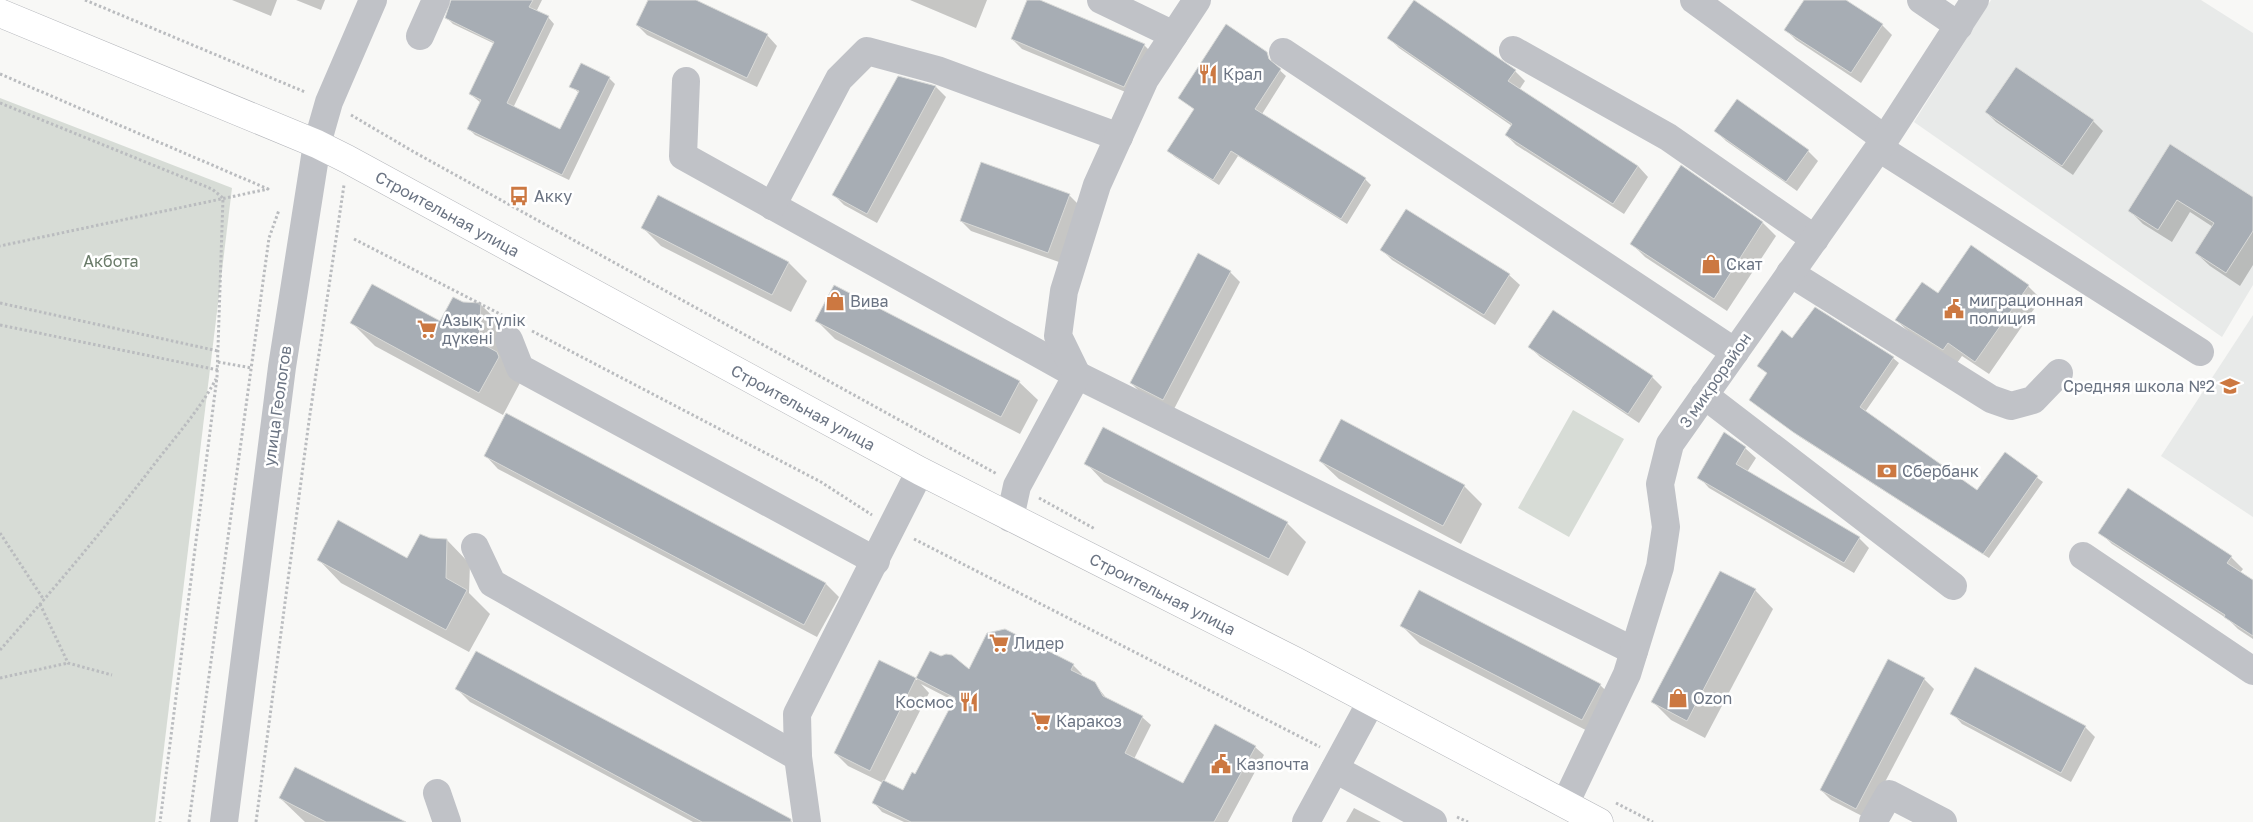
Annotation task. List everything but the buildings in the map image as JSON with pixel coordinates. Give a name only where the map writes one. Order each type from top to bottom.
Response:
[{"type":"main road","name":"Строительная улица","points":[[0,13],[317,144],[920,472],[1371,702],[1565,804],[1607,812]]},
{"type":"street","name":"улица Геологов","points":[[224,822],[282,367],[317,144],[329,102],[373,0]]},
{"type":"street","points":[[420,36],[436,0]]},
{"type":"street","points":[[1101,0],[1174,35]]},
{"type":"street","points":[[1077,375],[1058,336],[1064,292],[1097,185],[1145,79],[1197,0]]},
{"type":"street","points":[[1694,0],[1882,143],[2200,352]]},
{"type":"street","points":[[1921,0],[1958,26]]},
{"type":"street","name":"3 микрорайон","points":[[1565,804],[1627,674],[1660,567],[1666,527],[1660,484],[1670,444],[1882,143],[1975,0]]},
{"type":"street","points":[[1513,50],[1668,137],[1815,239]]},
{"type":"street","points":[[772,206],[839,79],[867,51],[937,70],[1119,137]]},
{"type":"street","points":[[1283,52],[1735,352]]},
{"type":"street","points":[[686,81],[683,156],[1077,375],[1634,651]]},
{"type":"street","points":[[1790,273],[1991,399],[2011,406],[2033,400],[2059,373]]},
{"type":"street","points":[[509,340],[520,368],[876,561]]},
{"type":"street","points":[[1010,518],[1017,486],[1077,375]]},
{"type":"street","points":[[1704,395],[1953,586]]},
{"type":"street","points":[[808,822],[798,757],[796,714],[920,472]]},
{"type":"street","points":[[475,548],[492,583],[798,757]]},
{"type":"street","points":[[2083,556],[2253,672]]},
{"type":"street","points":[[1306,822],[1371,702]]},
{"type":"street","points":[[1335,769],[1433,822]]},
{"type":"street","points":[[436,793],[447,822]]},
{"type":"street","points":[[1873,822],[1889,794],[1943,822]]},
{"type":"path","points":[[85,0],[329,102],[414,152],[1100,532]]},
{"type":"path","points":[[0,74],[268,189],[0,246]]},
{"type":"path","points":[[0,102],[212,189],[223,198]]},
{"type":"path","points":[[256,822],[309,421],[347,159]]},
{"type":"path","points":[[160,822],[218,370],[223,198]]},
{"type":"path","points":[[189,822],[269,238],[281,206]]},
{"type":"path","points":[[0,303],[218,351]]},
{"type":"path","points":[[0,324],[218,370]]},
{"type":"path","points":[[218,362],[251,368],[282,367]]},
{"type":"path","points":[[0,650],[44,600],[141,481],[206,396],[217,376]]},
{"type":"path","points":[[0,533],[44,600]]},
{"type":"path","points":[[40,604],[68,663]]},
{"type":"path","points":[[0,678],[68,663],[112,675]]},
{"type":"path","points":[[1607,812],[1653,822]]},
{"type":"shaded area","points":[[1991,0],[2201,0],[2253,33],[2253,285],[2222,337],[1914,122]]},
{"type":"shaded area","name":"Средняя школа №2","points":[[2253,315],[2253,517],[2161,456]]},
{"type":"green space","name":"Акбота","points":[[0,98],[232,188],[155,822],[0,822]]},
{"type":"green space","points":[[1573,410],[1624,439],[1569,537],[1518,508]]},
{"type":"place","name":"Крал","points":[[1208,74]]},
{"type":"place","name":"Акку","points":[[519,196]]},
{"type":"place","name":"Скат","points":[[1711,264]]},
{"type":"place","name":"Вива","points":[[835,301]]},
{"type":"place","name":"миграционная полиция","points":[[1954,309]]},
{"type":"place","name":"Азық түлік дүкені","points":[[427,329]]},
{"type":"place","name":"Средняя школа №2","points":[[2230,386]]},
{"type":"place","name":"Сбербанк","points":[[1887,471]]},
{"type":"place","name":"Лидер","points":[[999,643]]},
{"type":"place","name":"Ozon","points":[[1678,698]]},
{"type":"place","name":"Космос","points":[[969,702]]},
{"type":"place","name":"Каракоз","points":[[1041,721]]},
{"type":"place","name":"Казпочта","points":[[1221,764]]}]
